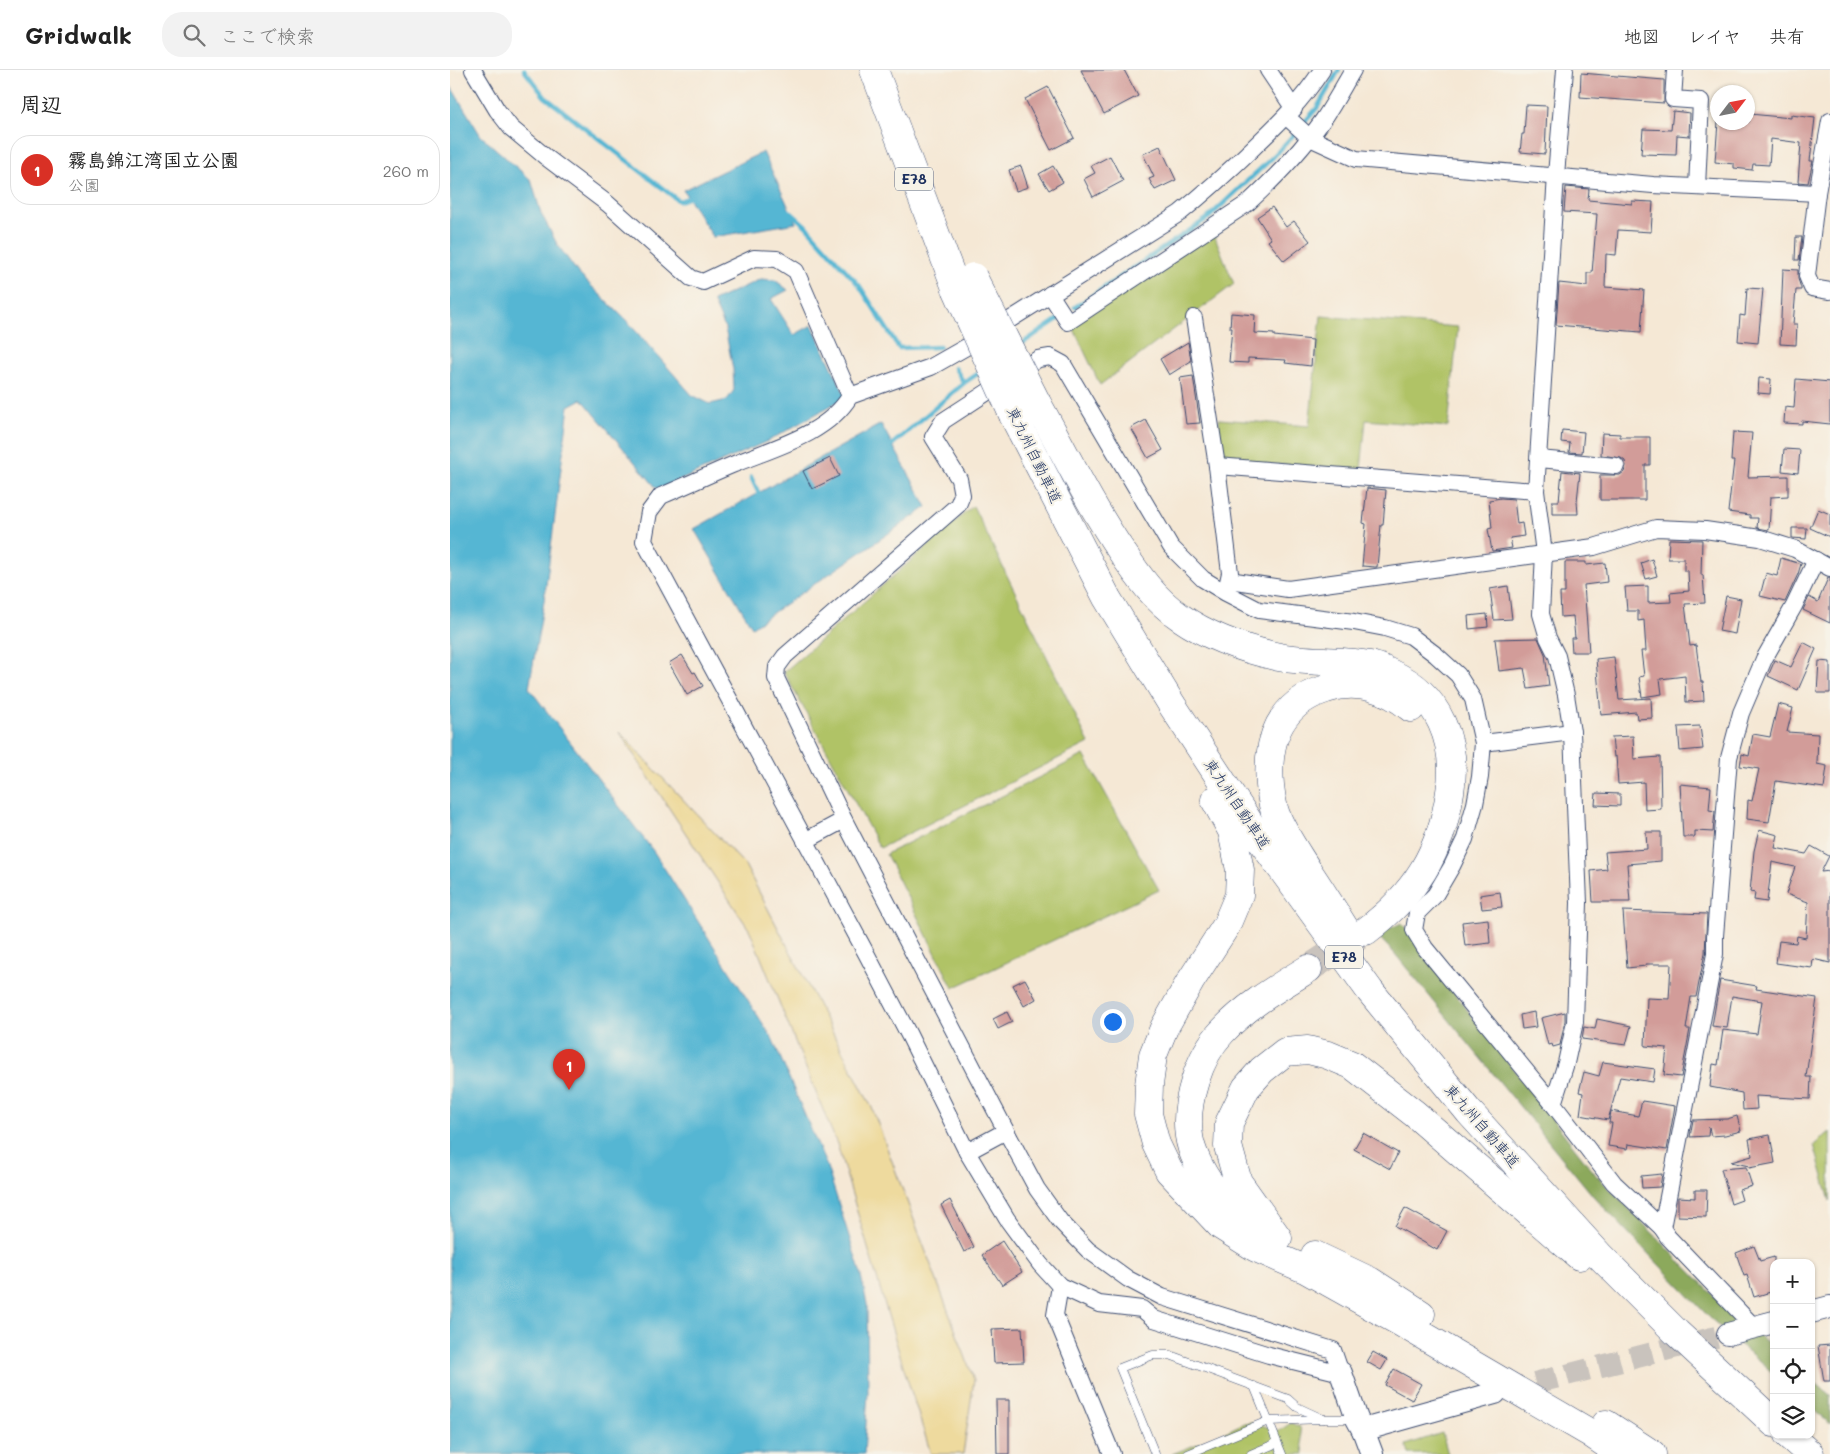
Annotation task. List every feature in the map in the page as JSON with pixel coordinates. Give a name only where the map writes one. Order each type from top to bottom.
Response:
[{"type":"highway","name":"東九州自動車道","points":[[874,70],[966,282],[1085,528],[1122,597],[1243,795],[1371,968],[1468,1086],[1610,1248],[1686,1322],[1769,1413]]},
{"type":"highway","name":"東九州自動車道","points":[[887,70],[966,282]]},
{"type":"highway","name":"東九州自動車道","points":[[1026,409],[1107,598],[1216,774],[1307,906],[1370,991],[1469,1112],[1535,1186],[1600,1256],[1676,1333],[1769,1413]]},
{"type":"highway","points":[[1026,409],[1144,584],[1178,616],[1209,634],[1243,648],[1281,657],[1375,666],[1407,680],[1430,701],[1449,743],[1452,759],[1447,814],[1430,862],[1419,877],[1386,916],[1359,925],[1376,900],[1406,868],[1424,833],[1431,812],[1435,789],[1432,749],[1424,728],[1414,711],[1399,698],[1382,689],[1348,684],[1317,691],[1298,703],[1290,710],[1276,731],[1271,744],[1269,774],[1275,814],[1288,840],[1371,968]]},
{"type":"highway","points":[[1107,598],[1232,831],[1240,870],[1239,895],[1226,926],[1190,982],[1164,1028],[1153,1055],[1148,1114],[1156,1144],[1169,1170],[1221,1226],[1256,1248],[1307,1270],[1370,1305],[1590,1433],[1621,1454]]},
{"type":"highway","points":[[1188,1192],[1183,1162],[1175,1140],[1172,1105],[1177,1074],[1189,1050],[1203,1027],[1226,1003],[1304,962],[1237,1017],[1220,1034],[1205,1057],[1195,1080],[1189,1105],[1189,1136],[1197,1160],[1210,1184],[1233,1207],[1278,1238],[1370,1281],[1465,1343],[1620,1432],[1652,1454]]},
{"type":"highway","points":[[1278,1238],[1238,1182],[1228,1146],[1229,1123],[1246,1088],[1262,1070],[1285,1052],[1308,1050],[1352,1065],[1415,1114],[1568,1246],[1669,1338],[1769,1413]]},
{"type":"highway","points":[[1793,1439],[1810,1454]]},
{"type":"highway","points":[[1814,1439],[1830,1453]]},
{"type":"street","points":[[473,70],[492,102],[511,128],[608,204],[690,278],[703,282],[754,258],[777,259],[796,271],[850,396]]},
{"type":"street","points":[[1268,70],[1290,113],[1310,138],[1356,159],[1556,175],[1653,185],[1817,193]]},
{"type":"street","points":[[1322,70],[1305,96],[1290,113],[1210,189],[1180,213],[968,346],[931,367],[850,396],[844,407],[833,417],[805,435],[661,496],[650,512],[644,541],[909,1035],[967,1152],[1008,1219],[1040,1264],[1060,1286],[1100,1304],[1142,1309],[1154,1319],[1260,1353],[1341,1373]]},
{"type":"street","points":[[1050,294],[1068,322],[1248,204],[1310,138],[1324,119],[1353,70]]},
{"type":"street","points":[[1553,1104],[1566,1063],[1575,1022],[1579,903],[1572,732],[1557,656],[1548,638],[1542,614],[1544,553],[1536,490],[1556,175],[1565,70]]},
{"type":"street","points":[[1675,70],[1673,99],[1701,101],[1697,187]]},
{"type":"street","points":[[1830,121],[1817,193],[1807,276],[1812,288],[1830,290]]},
{"type":"street","points":[[1194,318],[1217,466],[1230,573],[1227,586]]},
{"type":"street","points":[[1372,1454],[1333,1350],[1162,1297],[1120,1274],[1088,1250],[1060,1221],[1037,1189],[1006,1131],[844,820],[776,678],[776,667],[784,656],[958,506],[962,495],[959,479],[933,437],[942,421],[1038,360],[1050,358],[1063,364],[1171,547],[1203,579],[1227,586],[1288,589],[1594,547],[1656,528],[1705,530],[1760,538],[1795,549],[1823,564],[1794,606],[1764,659],[1741,713],[1728,758],[1715,954],[1662,1228]]},
{"type":"street","points":[[1538,459],[1616,466]]},
{"type":"street","points":[[1217,466],[1536,490]]},
{"type":"street","points":[[1227,586],[1259,610],[1354,622],[1385,628],[1410,636],[1436,655],[1458,675],[1473,699],[1483,743],[1480,777],[1465,839],[1435,895],[1417,913],[1414,930],[1425,948],[1553,1104],[1614,1183],[1662,1228],[1668,1237],[1764,1325]]},
{"type":"street","points":[[1483,743],[1572,732]]},
{"type":"street","points":[[805,841],[844,820]]},
{"type":"street","points":[[967,1152],[1006,1131]]},
{"type":"street","points":[[1060,1286],[1055,1315],[1112,1454]]},
{"type":"street","points":[[1815,1311],[1830,1308]]},
{"type":"street","points":[[1728,1334],[1764,1325]]},
{"type":"street","points":[[1360,1425],[1495,1393]]},
{"type":"lane","points":[[1155,1454],[1120,1368],[1153,1355],[1170,1355],[1288,1398],[1297,1407],[1323,1419]]},
{"type":"lane","points":[[1254,1386],[1282,1454]]},
{"type":"lane","points":[[1188,1454],[1268,1421],[1323,1419],[1360,1425]]},
{"type":"lane","points":[[1251,1454],[1277,1443]]},
{"type":"green space","points":[[1213,232],[1234,284],[1100,385],[1072,325]]},
{"type":"green space","points":[[1321,316],[1458,327],[1448,427],[1366,420],[1361,469],[1222,462],[1219,419],[1309,426]]},
{"type":"green space","points":[[973,506],[1089,743],[880,848],[784,672]]},
{"type":"green space","points":[[1084,755],[1159,890],[953,988],[886,854]]},
{"type":"green space","points":[[1402,923],[1596,1175],[1722,1304],[1770,1345],[1770,1370],[1709,1317],[1594,1197],[1395,954],[1376,934]]},
{"type":"green space","points":[[1830,1132],[1830,1201],[1814,1145]]},
{"type":"green space","points":[[1815,1382],[1830,1395],[1830,1424],[1815,1411]]},
{"type":"green space","points":[[1252,1422],[1279,1431],[1291,1423],[1300,1427],[1304,1454],[1172,1454],[1244,1423]]},
{"type":"green space","points":[[1442,1433],[1448,1454],[1409,1454],[1406,1445]]},
{"type":"sand","points":[[619,732],[745,865],[872,1108],[974,1380],[963,1454],[931,1454],[837,1144],[750,931]]},
{"type":"water","points":[[450,85],[481,136],[531,180],[541,213],[557,244],[578,273],[627,321],[692,395],[710,404],[727,400],[734,390],[733,369],[725,328],[713,301],[761,279],[775,280],[788,290],[771,299],[794,335],[812,325],[846,397],[770,440],[658,490],[582,399],[569,406],[544,601],[529,688],[654,852],[772,1038],[827,1167],[860,1271],[867,1304],[868,1393],[864,1454],[450,1454]]},
{"type":"water","points":[[763,152],[796,223],[713,237],[683,190]]},
{"type":"water","points":[[881,424],[927,507],[752,627],[694,529]]},
{"type":"building","points":[[1081,70],[1124,70],[1138,96],[1104,114]]},
{"type":"building","points":[[1581,73],[1664,80],[1664,103],[1580,97]]},
{"type":"building","points":[[1048,87],[1074,138],[1051,150],[1025,99]]},
{"type":"building","points":[[1526,105],[1547,106],[1545,154],[1520,152],[1522,134],[1524,134]]},
{"type":"building","points":[[1673,111],[1690,113],[1689,136],[1677,135],[1676,155],[1641,154],[1643,129],[1671,130]]},
{"type":"building","points":[[1755,114],[1791,118],[1791,115],[1815,118],[1810,161],[1813,161],[1808,183],[1798,182],[1801,143],[1771,139],[1769,165],[1753,164],[1752,170],[1734,168],[1734,164],[1715,162],[1717,130],[1755,130]]},
{"type":"building","points":[[1160,146],[1176,180],[1155,190],[1149,179],[1154,177],[1143,154]]},
{"type":"building","points":[[1110,156],[1123,181],[1093,197],[1084,179],[1095,173],[1091,166]]},
{"type":"building","points":[[1021,166],[1028,187],[1016,191],[1009,170]]},
{"type":"building","points":[[1053,166],[1063,182],[1049,190],[1039,174]]},
{"type":"building","points":[[1566,187],[1589,189],[1588,200],[1632,204],[1632,201],[1653,202],[1651,232],[1618,230],[1616,255],[1606,254],[1605,287],[1644,290],[1641,332],[1556,325],[1559,283],[1587,286],[1587,273],[1592,273],[1597,214],[1564,212]]},
{"type":"building","points":[[1272,207],[1286,227],[1294,221],[1310,241],[1284,261],[1268,241],[1271,239],[1257,217]]},
{"type":"building","points":[[1796,237],[1802,237],[1799,260],[1795,260]]},
{"type":"building","points":[[1783,269],[1798,270],[1801,290],[1796,290],[1793,324],[1797,324],[1796,345],[1780,344]]},
{"type":"building","points":[[1747,288],[1763,289],[1758,343],[1738,341],[1740,315],[1745,316]]},
{"type":"building","points":[[1231,313],[1255,315],[1254,333],[1313,340],[1311,366],[1285,363],[1286,360],[1248,358],[1248,363],[1229,362],[1232,328],[1230,328]]},
{"type":"building","points":[[1188,342],[1191,361],[1169,375],[1160,359]]},
{"type":"building","points":[[1193,376],[1200,423],[1186,424],[1180,378]]},
{"type":"building","points":[[1759,378],[1771,379],[1770,394],[1758,393]]},
{"type":"building","points":[[1796,379],[1830,382],[1830,424],[1802,421],[1802,424],[1784,423],[1785,407],[1794,408]]},
{"type":"building","points":[[1146,420],[1163,450],[1148,458],[1131,428]]},
{"type":"building","points":[[1562,430],[1584,432],[1582,453],[1569,452],[1570,443],[1561,442]]},
{"type":"building","points":[[1733,432],[1752,433],[1748,477],[1788,476],[1788,496],[1771,497],[1769,530],[1757,528],[1758,518],[1750,518],[1750,515],[1728,512],[1734,461],[1731,461]]},
{"type":"building","points":[[1602,433],[1620,434],[1620,437],[1650,437],[1650,465],[1645,465],[1645,500],[1600,500],[1600,475],[1620,475],[1624,472],[1626,466],[1625,461],[1621,458],[1601,455]]},
{"type":"building","points":[[1784,449],[1800,450],[1798,473],[1782,471]]},
{"type":"building","points":[[830,458],[839,476],[812,489],[803,471]]},
{"type":"building","points":[[1562,471],[1580,473],[1577,501],[1578,514],[1552,514],[1552,501],[1559,501]]},
{"type":"building","points":[[1367,488],[1386,490],[1377,567],[1362,566],[1366,524],[1363,523]]},
{"type":"building","points":[[1501,498],[1514,499],[1517,524],[1522,523],[1524,536],[1510,538],[1512,548],[1492,551],[1488,529],[1492,528],[1489,500]]},
{"type":"building","points":[[1818,509],[1830,514],[1830,537],[1810,528]]},
{"type":"building","points":[[1792,528],[1807,528],[1806,539],[1792,538]]},
{"type":"building","points":[[1669,539],[1702,540],[1701,575],[1703,575],[1705,603],[1685,604],[1690,646],[1696,645],[1701,682],[1703,682],[1704,701],[1686,702],[1685,676],[1660,679],[1662,694],[1642,697],[1639,677],[1644,676],[1641,651],[1646,651],[1644,620],[1638,621],[1638,611],[1627,611],[1625,587],[1648,586],[1648,603],[1671,602],[1670,593],[1689,591],[1688,571],[1684,571],[1684,559],[1668,559]]},
{"type":"building","points":[[1781,558],[1801,564],[1785,602],[1760,596],[1766,573],[1777,576]]},
{"type":"building","points":[[1652,559],[1657,576],[1646,579],[1641,563]]},
{"type":"building","points":[[1565,562],[1586,562],[1586,565],[1605,563],[1607,582],[1584,585],[1589,652],[1572,652],[1571,638],[1575,638],[1573,616],[1561,617],[1560,593],[1565,593]]},
{"type":"building","points":[[1828,578],[1830,578],[1830,623],[1803,610],[1809,597],[1818,602]]},
{"type":"building","points":[[1508,586],[1512,619],[1494,620],[1490,589]]},
{"type":"building","points":[[1726,596],[1741,599],[1735,634],[1719,631]]},
{"type":"building","points":[[1487,614],[1488,627],[1469,629],[1468,616]]},
{"type":"building","points":[[1538,638],[1545,654],[1549,686],[1528,689],[1524,668],[1499,671],[1495,639]]},
{"type":"building","points":[[1803,642],[1816,649],[1798,690],[1768,676],[1775,660],[1791,667]]},
{"type":"building","points":[[682,655],[703,686],[687,695],[669,663]]},
{"type":"building","points":[[1614,657],[1619,700],[1651,698],[1652,718],[1637,719],[1636,712],[1601,715],[1596,659]]},
{"type":"building","points":[[1819,661],[1830,662],[1830,693],[1817,693]]},
{"type":"building","points":[[1778,704],[1793,708],[1787,732],[1818,734],[1817,764],[1827,766],[1824,788],[1776,781],[1769,822],[1747,819],[1748,800],[1752,801],[1759,769],[1740,766],[1742,754],[1749,756],[1753,734],[1770,737]]},
{"type":"building","points":[[1700,726],[1703,749],[1680,751],[1678,727]]},
{"type":"building","points":[[1633,736],[1634,759],[1660,757],[1661,809],[1645,810],[1644,782],[1618,784],[1616,756],[1614,757],[1612,737]]},
{"type":"building","points":[[1680,784],[1711,787],[1709,810],[1715,811],[1713,832],[1695,831],[1695,837],[1683,837]]},
{"type":"building","points":[[1596,793],[1620,794],[1620,806],[1595,805]]},
{"type":"building","points":[[1759,830],[1778,835],[1775,848],[1806,854],[1811,846],[1829,856],[1821,872],[1830,871],[1830,963],[1813,959],[1812,968],[1776,963],[1779,941],[1796,943],[1797,936],[1806,938],[1808,902],[1786,894],[1795,867],[1772,862],[1767,902],[1754,900],[1755,893],[1750,892],[1754,851]]},
{"type":"building","points":[[1646,832],[1661,832],[1661,861],[1627,864],[1630,902],[1593,902],[1591,871],[1607,869],[1605,852],[1647,849]]},
{"type":"building","points":[[1500,892],[1502,907],[1482,909],[1480,895]]},
{"type":"building","points":[[1623,911],[1707,914],[1705,953],[1696,997],[1691,997],[1686,1029],[1690,1029],[1681,1077],[1664,1075],[1667,1048],[1645,1046],[1647,998],[1669,999],[1671,964],[1646,964],[1646,966],[1627,968]]},
{"type":"building","points":[[1488,919],[1490,943],[1465,946],[1462,922]]},
{"type":"building","points":[[1025,979],[1036,999],[1024,1006],[1013,985]]},
{"type":"building","points":[[1720,980],[1757,986],[1756,989],[1817,998],[1806,1077],[1811,1077],[1810,1099],[1756,1096],[1757,1109],[1743,1110],[1742,1093],[1710,1087],[1713,1064],[1718,1065],[1723,1030],[1757,1034],[1762,1001],[1732,996],[1727,1028],[1712,1026]]},
{"type":"building","points":[[1007,1012],[1012,1022],[998,1029],[993,1019]]},
{"type":"building","points":[[1534,1012],[1536,1027],[1522,1029],[1520,1015]]},
{"type":"building","points":[[1565,1012],[1560,1045],[1553,1047],[1552,1044],[1548,1045],[1541,1018]]},
{"type":"building","points":[[1597,1019],[1631,1026],[1626,1045],[1582,1039],[1584,1027],[1595,1029]]},
{"type":"building","points":[[1603,1062],[1655,1069],[1653,1082],[1620,1077],[1608,1120],[1580,1115],[1583,1093],[1579,1092],[1584,1072],[1599,1076]]},
{"type":"building","points":[[1642,1101],[1675,1106],[1667,1150],[1628,1144],[1627,1149],[1608,1146],[1612,1123],[1609,1123],[1611,1111],[1638,1116]]},
{"type":"building","points":[[1737,1116],[1741,1131],[1711,1136],[1709,1127],[1708,1136],[1690,1137],[1693,1120],[1727,1119]]},
{"type":"building","points":[[1363,1133],[1398,1153],[1390,1169],[1354,1149]]},
{"type":"building","points":[[1770,1135],[1775,1163],[1749,1168],[1749,1166],[1731,1162],[1752,1156],[1749,1139]]},
{"type":"building","points":[[1746,1167],[1752,1186],[1739,1190],[1742,1200],[1731,1204],[1721,1169]]},
{"type":"building","points":[[1662,1174],[1660,1187],[1642,1188],[1641,1176]]},
{"type":"building","points":[[1695,1190],[1707,1190],[1706,1217],[1678,1216],[1678,1197],[1695,1198]]},
{"type":"building","points":[[950,1200],[974,1247],[964,1252],[941,1205]]},
{"type":"building","points":[[1405,1208],[1447,1231],[1437,1250],[1395,1226]]},
{"type":"building","points":[[1002,1241],[1022,1272],[1002,1285],[982,1255]]},
{"type":"building","points":[[1754,1246],[1760,1261],[1774,1257],[1774,1259],[1770,1259],[1770,1292],[1754,1297],[1747,1275],[1744,1276],[1736,1253]]},
{"type":"building","points":[[1022,1328],[1024,1362],[994,1363],[992,1329]]},
{"type":"building","points":[[1830,1345],[1830,1381],[1824,1381],[1818,1346]]},
{"type":"building","points":[[1373,1352],[1387,1360],[1381,1370],[1367,1362]]},
{"type":"building","points":[[1394,1369],[1421,1384],[1412,1400],[1385,1385]]},
{"type":"building","points":[[996,1400],[1009,1400],[1009,1454],[997,1454]]},
{"type":"waterway","points":[[524,70],[545,97],[679,201],[693,196]]},
{"type":"waterway","points":[[1302,125],[1317,108],[1339,70]]},
{"type":"waterway","points":[[1075,307],[1208,218],[1273,157],[1297,131]]},
{"type":"waterway","points":[[788,210],[806,226],[859,285],[899,348],[940,347]]},
{"type":"waterway","points":[[1017,347],[1061,317]]},
{"type":"waterway","points":[[955,368],[964,383]]},
{"type":"waterway","points":[[888,448],[964,383],[982,371]]},
{"type":"waterway","points":[[751,477],[760,496]]},
{"type":"tunnel","points":[[1308,969],[1359,936]]},
{"type":"tunnel","points":[[1503,1391],[1728,1334]]},
{"type":"place","name":"霧島錦江湾国立公園","points":[[569,1090]]}]
